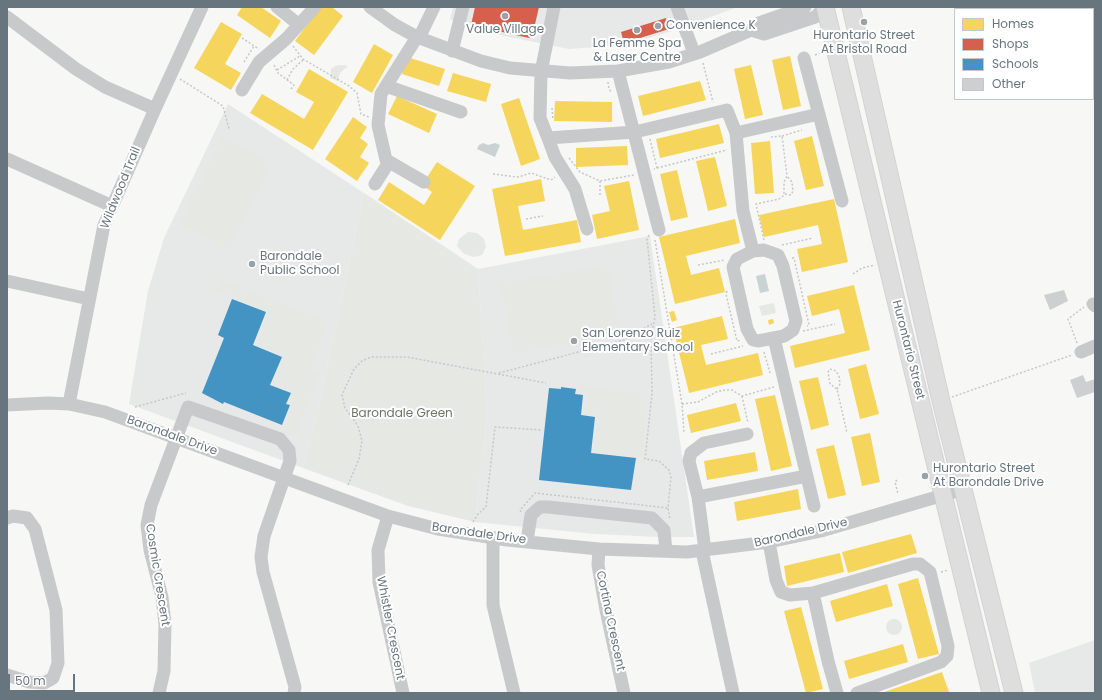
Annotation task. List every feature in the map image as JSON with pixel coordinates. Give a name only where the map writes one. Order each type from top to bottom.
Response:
[{"type":"main road","name":"Hurontario Street","points":[[825,7],[991,693]]},
{"type":"main road","name":"Hurontario Street","points":[[851,7],[941,401],[1014,693]]},
{"type":"street","points":[[276,7],[298,24]]},
{"type":"street","points":[[242,90],[259,62],[287,38],[298,24],[315,7]]},
{"type":"street","points":[[370,7],[395,25],[418,37],[481,61],[510,68],[541,72],[570,73],[645,68],[697,53],[751,30],[759,23],[805,7]]},
{"type":"street","points":[[424,182],[386,160],[378,120],[382,94],[418,37],[434,7]]},
{"type":"street","points":[[452,51],[463,7]]},
{"type":"street","points":[[554,7],[541,72],[540,118],[555,157],[575,188],[587,229]]},
{"type":"street","points":[[677,7],[697,53]]},
{"type":"street","points":[[751,30],[764,34],[815,17],[825,7]]},
{"type":"street","name":"Wildwood Trail","points":[[69,404],[104,225],[171,72],[196,9]]},
{"type":"street","points":[[7,17],[76,69],[105,87],[154,109]]},
{"type":"street","points":[[804,58],[842,201]]},
{"type":"street","points":[[618,71],[635,132],[656,231]]},
{"type":"street","points":[[386,86],[461,112]]},
{"type":"street","points":[[548,138],[635,132],[727,110],[736,132],[742,211],[753,251]]},
{"type":"street","points":[[736,132],[819,114]]},
{"type":"street","points":[[7,159],[112,206]]},
{"type":"street","points":[[375,184],[389,162]]},
{"type":"street","points":[[764,250],[778,254],[796,321],[793,330],[784,336],[758,341],[753,340],[747,329],[733,267],[737,259],[753,251],[764,250]]},
{"type":"street","points":[[7,281],[89,298]]},
{"type":"street","points":[[774,338],[814,506]]},
{"type":"street","points":[[1081,352],[1095,346]]},
{"type":"street","name":"Barondale Drive","points":[[7,405],[48,403],[69,404],[126,419],[388,516],[438,529],[492,538],[599,549],[704,551],[769,542],[821,531],[964,489]]},
{"type":"street","name":"Cosmic Crescent","points":[[159,693],[164,671],[165,624],[162,597],[150,550],[147,525],[151,505],[188,407],[280,439],[288,447],[290,454],[290,461],[284,477]]},
{"type":"street","points":[[733,693],[704,551],[698,497],[689,461],[691,453],[704,443],[745,434]]},
{"type":"street","points":[[698,497],[806,476]]},
{"type":"street","points":[[284,477],[264,536],[261,557],[263,572],[295,687],[294,693]]},
{"type":"street","points":[[527,541],[531,515],[537,509],[544,507],[652,518],[664,530],[666,551]]},
{"type":"street","points":[[7,518],[13,516],[27,518],[35,529],[56,610],[58,663],[53,678],[44,683],[29,682],[7,675]]},
{"type":"street","name":"Whistler Crescent","points":[[388,516],[378,550],[379,582],[403,693]]},
{"type":"street","points":[[492,538],[493,605],[514,693]]},
{"type":"street","points":[[769,542],[776,580],[781,592],[790,595],[812,593],[913,564],[920,564],[930,572],[948,646],[947,656],[941,662],[857,693]]},
{"type":"street","name":"Cortina Crescent","points":[[599,549],[598,565],[624,693]]},
{"type":"street","points":[[812,593],[837,693]]},
{"type":"path","points":[[242,38],[268,54],[277,70],[286,80],[294,85],[291,89]]},
{"type":"path","points":[[287,38],[303,60],[349,86],[357,93],[361,114],[378,120]]},
{"type":"path","points":[[244,62],[254,46]]},
{"type":"path","points":[[697,53],[716,113]]},
{"type":"path","points":[[277,70],[300,56]]},
{"type":"path","points":[[286,80],[293,69],[303,60]]},
{"type":"path","points":[[171,72],[223,106],[229,129]]},
{"type":"path","points":[[764,242],[756,204],[779,199],[784,194],[784,182],[786,176],[782,136],[771,138],[768,125]]},
{"type":"path","points":[[648,129],[658,168]]},
{"type":"path","points":[[651,170],[737,148]]},
{"type":"path","points":[[565,152],[580,172],[600,181],[640,174]]},
{"type":"path","points":[[493,174],[518,177],[531,173],[551,180],[559,175]]},
{"type":"path","points":[[784,194],[791,195],[793,191],[792,182],[786,176]]},
{"type":"path","points":[[600,181],[600,197]]},
{"type":"path","points":[[526,219],[543,216]]},
{"type":"path","points":[[668,508],[671,477],[669,470],[659,460],[645,459],[652,394],[651,338],[655,317],[647,239],[650,233],[656,231],[682,404],[684,433]]},
{"type":"path","points":[[778,246],[813,238]]},
{"type":"path","points":[[698,265],[729,259]]},
{"type":"path","points":[[853,274],[862,268],[875,265]]},
{"type":"path","points":[[941,401],[1081,352],[1068,318],[1071,314],[1089,304],[1094,305]]},
{"type":"path","points":[[497,374],[624,340],[653,324]]},
{"type":"path","points":[[800,332],[835,324]]},
{"type":"path","points":[[711,354],[749,344]]},
{"type":"path","points":[[348,485],[359,459],[362,441],[358,426],[345,408],[342,395],[354,369],[362,361],[371,357],[407,357],[546,383]]},
{"type":"path","points":[[837,389],[840,384],[839,376],[836,371],[830,370],[828,372],[830,384],[837,389],[847,433]]},
{"type":"path","points":[[742,396],[774,387]]},
{"type":"path","points":[[682,404],[698,402],[716,392],[732,390],[742,396],[750,428],[743,430],[745,434]]},
{"type":"path","points":[[136,407],[186,393]]},
{"type":"path","points":[[473,522],[478,514],[486,507],[495,427],[542,430]]},
{"type":"path","points":[[897,480],[895,482],[898,494]]},
{"type":"shaded area","points":[[453,7],[738,7],[672,31],[624,45],[569,49],[470,29],[450,19]]},
{"type":"shaded area","name":"Barondale Public School","points":[[228,104],[364,193],[316,420],[303,468],[129,404],[148,291],[164,238]]},
{"type":"shaded area","points":[[483,143],[488,145],[495,143],[500,145],[495,157],[477,149],[479,145]]},
{"type":"shaded area","name":"San Lorenzo Ruiz Elementary School","points":[[650,236],[694,537],[595,534],[475,522],[487,413],[478,269]]},
{"type":"shaded area","points":[[765,274],[769,291],[760,293],[756,276]]},
{"type":"shaded area","points":[[1095,640],[1095,693],[1035,693],[1029,663]]},
{"type":"green space","points":[[335,66],[348,66],[340,73],[338,81],[330,78],[331,69]]},
{"type":"green space","points":[[223,137],[273,162],[229,250],[180,225]]},
{"type":"green space","name":"Barondale Green","points":[[364,193],[478,269],[487,413],[475,522],[408,506],[303,468],[316,420]]},
{"type":"green space","points":[[468,232],[477,233],[484,239],[486,247],[482,255],[474,257],[464,254],[457,246],[459,239]]},
{"type":"green space","points":[[607,265],[620,334],[514,353],[501,283]]},
{"type":"green space","points":[[222,280],[328,321],[310,370],[319,373],[295,438],[283,432],[293,404],[289,402],[293,392],[273,384],[283,355],[257,345],[269,312],[218,291]]},
{"type":"green space","points":[[774,303],[776,313],[762,316],[759,306]]},
{"type":"green space","points":[[579,387],[648,394],[642,457],[594,452],[598,415],[585,413],[587,393],[579,392]]},
{"type":"green space","points":[[894,619],[901,624],[902,627],[897,634],[894,635],[887,630],[886,627],[891,620]]},
{"type":"building: Homes","points":[[242,7],[261,7],[281,21],[270,38],[237,15]]},
{"type":"building: Homes","points":[[320,7],[332,7],[343,16],[314,55],[295,41]]},
{"type":"building: Homes","points":[[221,22],[242,34],[225,64],[241,73],[231,90],[194,68]]},
{"type":"building: Homes","points":[[374,44],[393,55],[372,93],[353,82]]},
{"type":"building: Homes","points":[[790,56],[801,106],[783,110],[772,60]]},
{"type":"building: Homes","points":[[407,57],[445,69],[439,86],[402,74]]},
{"type":"building: Homes","points":[[751,65],[763,115],[745,119],[734,69]]},
{"type":"building: Homes","points":[[309,69],[348,92],[313,150],[250,113],[262,94],[304,119],[314,102],[296,92]]},
{"type":"building: Homes","points":[[453,73],[491,84],[486,102],[447,91]]},
{"type":"building: Homes","points":[[700,81],[706,100],[643,116],[638,96]]},
{"type":"building: Homes","points":[[397,96],[437,114],[429,133],[388,114]]},
{"type":"building: Homes","points":[[519,98],[540,159],[521,166],[501,104]]},
{"type":"building: Homes","points":[[555,101],[612,102],[612,122],[554,121]]},
{"type":"building: Homes","points":[[353,117],[367,127],[360,138],[368,144],[360,157],[369,163],[357,181],[325,159]]},
{"type":"building: Homes","points":[[719,124],[724,143],[660,158],[656,139]]},
{"type":"building: Homes","points":[[812,136],[824,186],[806,190],[794,141]]},
{"type":"building: Homes","points":[[770,141],[774,193],[755,194],[751,143]]},
{"type":"building: Homes","points":[[627,146],[628,165],[576,167],[576,148]]},
{"type":"building: Homes","points":[[715,157],[727,206],[708,211],[696,161]]},
{"type":"building: Homes","points":[[437,162],[475,186],[440,240],[378,200],[389,182],[424,205],[432,192],[422,185]]},
{"type":"building: Homes","points":[[677,170],[688,217],[671,221],[660,174]]},
{"type":"building: Homes","points":[[541,179],[545,201],[518,206],[523,230],[577,220],[581,242],[505,256],[492,189]]},
{"type":"building: Homes","points":[[629,181],[639,230],[597,239],[592,215],[610,211],[604,186]]},
{"type":"building: Homes","points":[[834,199],[848,262],[802,272],[797,249],[822,244],[818,225],[764,237],[759,215]]},
{"type":"building: Homes","points":[[735,219],[740,243],[686,256],[691,275],[719,268],[725,292],[675,304],[659,237]]},
{"type":"building: Homes","points":[[854,285],[870,350],[795,368],[790,346],[845,333],[839,309],[812,316],[807,296]]},
{"type":"building: Homes","points":[[674,311],[677,320],[672,322],[669,312]]},
{"type":"building: Homes","points":[[722,316],[728,339],[701,345],[706,365],[758,353],[763,375],[689,393],[673,328]]},
{"type":"building: Homes","points":[[773,319],[774,323],[769,325],[768,320]]},
{"type":"building: Homes","points":[[866,364],[879,414],[860,419],[848,369]]},
{"type":"building: Homes","points":[[818,377],[829,425],[811,430],[799,381]]},
{"type":"building: Homes","points":[[775,395],[792,466],[771,471],[755,399]]},
{"type":"building: Homes","points":[[736,403],[741,421],[691,433],[687,415]]},
{"type":"building: Homes","points":[[870,433],[880,482],[862,486],[851,437]]},
{"type":"building: Homes","points":[[834,445],[846,495],[828,499],[816,449]]},
{"type":"building: Homes","points":[[755,452],[758,471],[707,480],[704,461]]},
{"type":"building: Homes","points":[[798,489],[801,509],[737,521],[734,502]]},
{"type":"building: Homes","points":[[911,534],[917,553],[848,573],[842,552]]},
{"type":"building: Homes","points":[[840,553],[844,572],[787,586],[784,566]]},
{"type":"building: Homes","points":[[918,578],[939,654],[918,659],[898,584]]},
{"type":"building: Homes","points":[[887,584],[893,606],[836,622],[830,601]]},
{"type":"building: Homes","points":[[801,607],[823,689],[806,693],[784,611]]},
{"type":"building: Homes","points":[[903,644],[908,662],[849,679],[844,661]]},
{"type":"building: Homes","points":[[942,672],[949,692],[884,693],[884,692]]},
{"type":"building: Shops","name":"Value Village","points":[[475,7],[539,7],[533,33],[529,38],[471,25]]},
{"type":"building: Shops","points":[[666,18],[669,29],[624,43],[621,32]]},
{"type":"building: Schools","points":[[232,299],[266,312],[253,345],[282,357],[270,385],[291,393],[286,404],[290,405],[282,425],[224,402],[223,404],[202,393],[224,338],[218,335]]},
{"type":"building: Schools","points":[[561,387],[576,389],[575,394],[583,395],[581,415],[595,417],[591,453],[636,458],[631,490],[539,480],[549,388],[561,389]]},
{"type":"building: Other","points":[[1064,290],[1068,301],[1050,310],[1044,295]]},
{"type":"building: Other","points":[[1083,375],[1086,382],[1095,379],[1095,392],[1077,398],[1070,380]]},
{"type":"place","name":"Value Village","points":[[505,16]]},
{"type":"place","name":"Hurontario Street At Bristol Road","points":[[864,22]]},
{"type":"place","name":"Convenience K","points":[[658,26]]},
{"type":"place","name":"La Femme Spa & Laser Centre","points":[[637,30]]},
{"type":"place","name":"Barondale Public School","points":[[252,264]]},
{"type":"place","name":"San Lorenzo Ruiz Elementary School","points":[[574,341]]},
{"type":"place","name":"Hurontario Street At Barondale Drive","points":[[925,476]]}]
